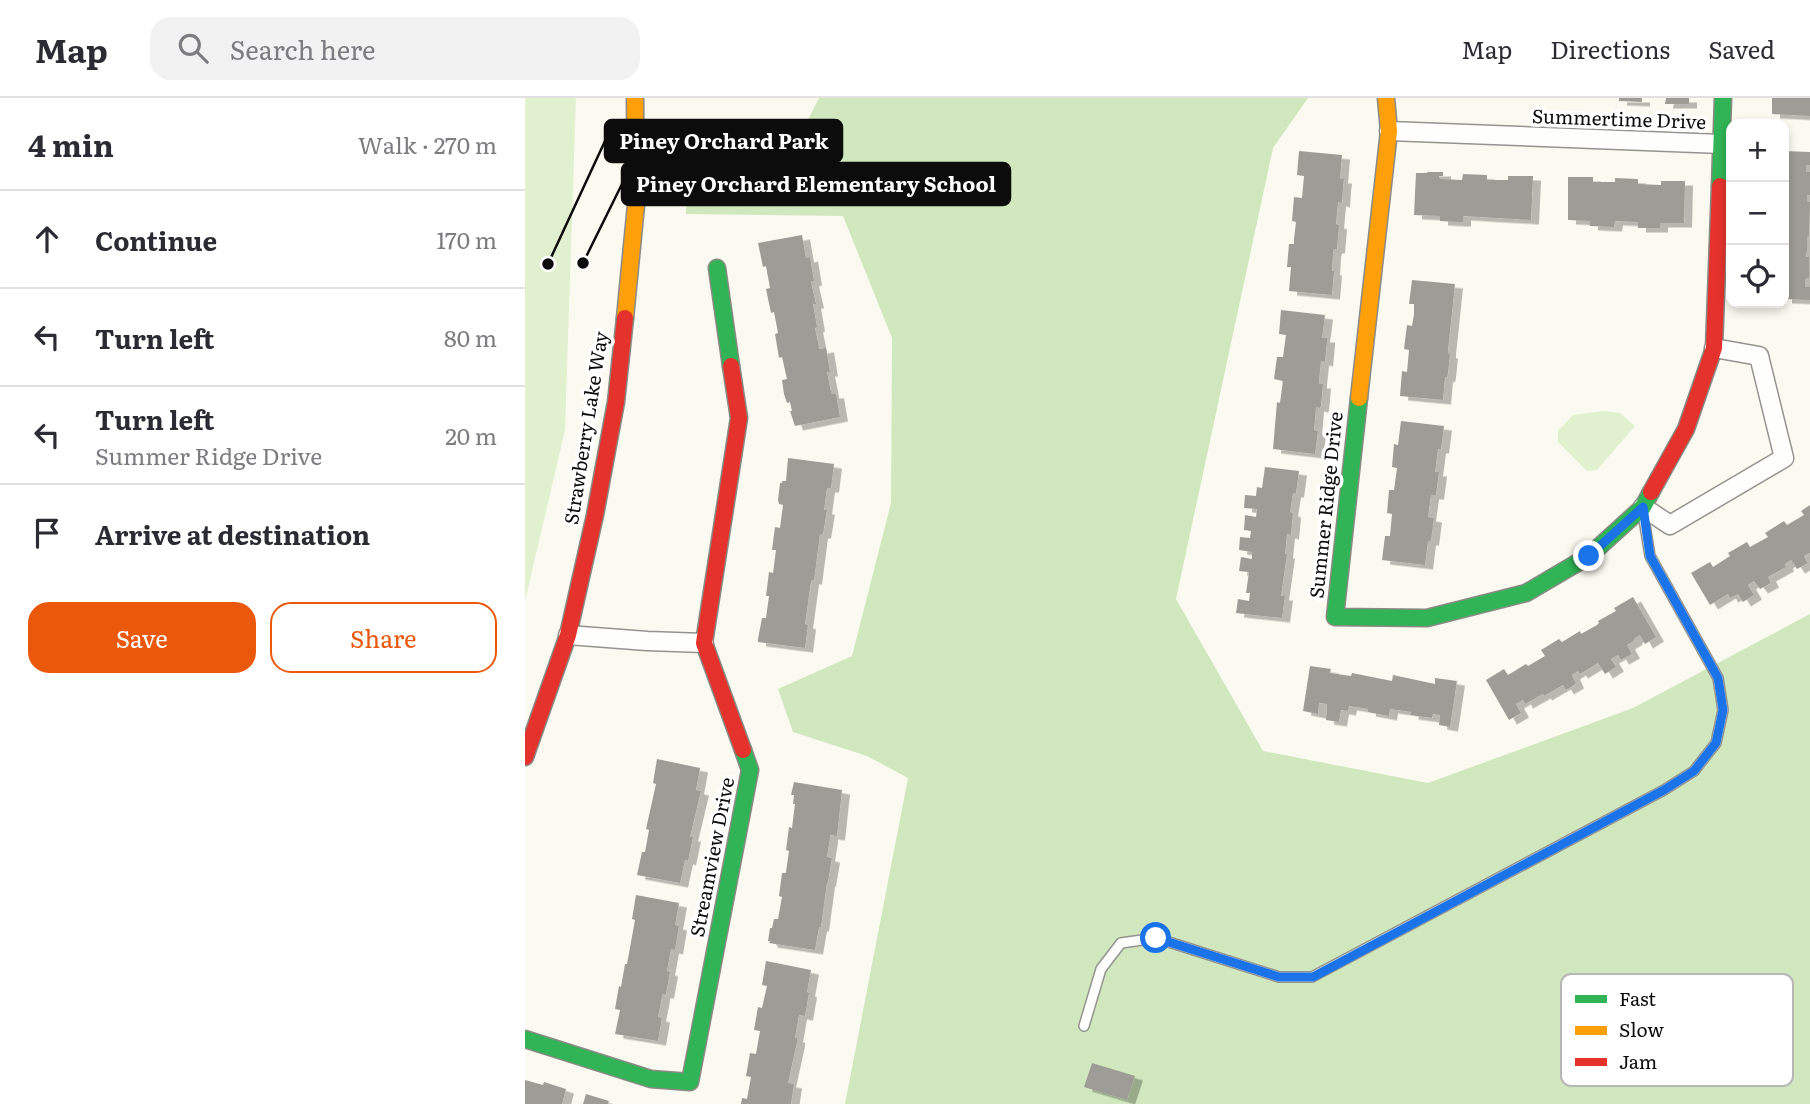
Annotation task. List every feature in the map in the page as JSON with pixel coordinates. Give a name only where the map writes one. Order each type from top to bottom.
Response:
[{"type":"street","name":"Strawberry Lake Way","points":[[525,757],[568,635],[595,516],[615,402],[636,205],[635,98]]},
{"type":"street","name":"Summer Ridge Drive","points":[[1386,98],[1389,131],[1335,617],[1427,618],[1526,593],[1589,556],[1643,507],[1686,429],[1714,348],[1723,98]]},
{"type":"street","name":"Summertime Drive","points":[[1389,131],[1722,144]]},
{"type":"street","name":"Streamview Drive","points":[[525,1040],[651,1079],[690,1082],[750,770],[704,643],[739,418],[717,268]]},
{"type":"street","points":[[1643,507],[1670,525],[1784,458],[1759,356],[1714,348]]},
{"type":"street","points":[[568,635],[704,643]]},
{"type":"lane","points":[[1084,1026],[1101,969],[1121,943],[1156,938],[1279,977],[1313,977],[1664,790],[1694,771],[1716,743],[1723,710],[1718,678],[1650,556],[1643,507]]},
{"type":"green space","points":[[525,98],[576,98],[565,430],[525,601]]},
{"type":"green space","points":[[819,98],[1308,98],[1273,148],[1176,599],[1263,751],[1428,783],[1633,708],[1810,614],[1810,1104],[845,1104],[908,778],[867,756],[793,732],[778,689],[852,656],[891,503],[892,338],[843,216],[686,214],[690,126],[802,131]]},
{"type":"green space","points":[[1603,411],[1620,413],[1635,426],[1597,470],[1587,471],[1558,442],[1558,431],[1573,415]]},
{"type":"building","points":[[1619,98],[1642,98],[1642,102],[1619,101]]},
{"type":"building","points":[[1666,98],[1689,98],[1689,104],[1665,104]]},
{"type":"building","points":[[1772,98],[1810,98],[1810,116],[1772,114]]},
{"type":"building","points":[[1299,151],[1342,155],[1340,179],[1344,179],[1342,203],[1338,202],[1336,224],[1339,225],[1337,249],[1334,249],[1333,253],[1332,295],[1289,291],[1289,244],[1294,244],[1296,222],[1292,221],[1294,197],[1302,198],[1304,176],[1297,175]]},
{"type":"building","points":[[1789,151],[1810,152],[1810,165],[1806,165],[1806,172],[1810,172],[1806,257],[1809,257],[1809,278],[1805,279],[1805,287],[1810,287],[1810,300],[1789,299]]},
{"type":"building","points":[[1443,172],[1443,176],[1439,176],[1440,179],[1462,180],[1463,174],[1487,175],[1487,180],[1508,180],[1508,176],[1533,176],[1531,220],[1463,216],[1463,222],[1457,222],[1440,221],[1440,216],[1414,215],[1416,173]]},
{"type":"building","points":[[1568,177],[1593,177],[1593,182],[1615,182],[1615,178],[1638,179],[1638,184],[1661,185],[1661,181],[1685,181],[1684,223],[1660,223],[1660,228],[1638,228],[1638,222],[1615,221],[1614,227],[1590,226],[1590,221],[1568,220]]},
{"type":"building","points":[[802,235],[806,258],[810,257],[814,281],[811,282],[816,304],[813,304],[819,349],[826,348],[831,394],[836,394],[840,417],[795,426],[790,402],[787,403],[784,394],[782,380],[787,379],[782,357],[779,358],[775,334],[778,333],[766,289],[770,288],[766,266],[763,267],[758,243]]},
{"type":"building","points":[[1412,280],[1455,284],[1448,350],[1450,354],[1443,400],[1400,396],[1402,371],[1407,372],[1409,350],[1404,349],[1407,325],[1412,326],[1414,314],[1414,304],[1409,304]]},
{"type":"building","points":[[1281,310],[1325,315],[1322,338],[1327,338],[1327,341],[1325,362],[1321,361],[1319,381],[1319,384],[1323,384],[1321,406],[1316,407],[1314,430],[1318,431],[1315,454],[1273,449],[1277,402],[1280,403],[1283,381],[1274,379],[1277,357],[1283,357],[1286,335],[1279,334]]},
{"type":"building","points":[[1401,421],[1444,426],[1435,472],[1439,472],[1436,495],[1431,495],[1428,517],[1434,518],[1425,565],[1382,560],[1385,536],[1390,536],[1392,514],[1387,513],[1389,490],[1394,490],[1397,468],[1392,467],[1394,444],[1398,445]]},
{"type":"building","points":[[788,458],[834,464],[831,488],[827,488],[824,510],[827,510],[823,534],[820,534],[814,580],[811,580],[805,624],[808,625],[805,648],[758,642],[762,618],[766,618],[769,572],[773,573],[776,550],[772,550],[775,527],[780,528],[783,505],[779,504],[778,500],[780,483],[786,481]]},
{"type":"building","points":[[1265,467],[1299,471],[1290,512],[1293,513],[1291,535],[1287,534],[1281,596],[1285,596],[1282,618],[1236,613],[1238,599],[1249,601],[1250,593],[1246,593],[1249,572],[1239,571],[1241,557],[1252,559],[1252,552],[1239,550],[1240,537],[1250,538],[1251,531],[1244,530],[1245,515],[1256,517],[1257,509],[1244,508],[1245,495],[1256,496],[1257,487],[1262,488]]},
{"type":"building","points":[[1810,505],[1810,553],[1804,556],[1808,563],[1797,569],[1791,560],[1785,564],[1786,567],[1768,577],[1771,583],[1760,589],[1754,581],[1748,585],[1754,595],[1743,602],[1738,594],[1730,598],[1728,594],[1710,605],[1691,573],[1710,562],[1713,567],[1730,556],[1728,553],[1747,542],[1750,547],[1768,537],[1765,533],[1784,521],[1787,525],[1804,515],[1801,511]]},
{"type":"building","points":[[1633,597],[1656,637],[1645,644],[1640,635],[1634,639],[1627,645],[1632,654],[1621,660],[1618,655],[1611,659],[1616,667],[1605,674],[1598,663],[1580,674],[1578,671],[1572,675],[1576,684],[1566,690],[1563,685],[1525,704],[1523,700],[1516,704],[1521,713],[1509,720],[1486,680],[1504,669],[1508,675],[1526,664],[1528,666],[1545,656],[1541,650],[1559,639],[1562,642],[1597,625],[1598,621],[1616,611],[1614,608]]},
{"type":"building","points":[[1310,666],[1331,669],[1330,673],[1351,676],[1352,673],[1392,681],[1393,675],[1435,684],[1435,678],[1457,681],[1450,727],[1439,725],[1440,715],[1433,714],[1432,718],[1390,709],[1389,716],[1349,706],[1348,711],[1341,710],[1339,722],[1326,720],[1327,704],[1319,703],[1318,714],[1303,711]]},
{"type":"building","points":[[657,759],[700,768],[696,790],[701,791],[690,837],[693,837],[680,883],[637,875],[649,830],[646,829],[656,784],[653,783]]},
{"type":"building","points":[[794,782],[842,790],[837,836],[830,835],[827,857],[832,858],[815,950],[768,941],[774,919],[778,919],[782,873],[786,873],[789,827],[792,828],[795,804],[794,795],[791,795]]},
{"type":"building","points":[[636,895],[679,903],[675,925],[679,926],[675,950],[671,949],[666,994],[662,994],[658,1017],[662,1018],[658,1041],[615,1034],[620,1010],[615,1009],[627,964],[635,920],[632,919]]},
{"type":"building","points":[[766,961],[811,970],[805,1016],[799,1015],[795,1038],[797,1042],[788,1083],[794,1084],[791,1104],[741,1104],[742,1098],[747,1099],[751,1077],[746,1076],[750,1053],[756,1054],[760,1031],[754,1030],[758,1007],[762,1008],[767,986],[762,985]]},
{"type":"building","points":[[1092,1063],[1135,1076],[1127,1100],[1084,1087]]},
{"type":"building","points":[[525,1080],[543,1085],[544,1082],[566,1089],[562,1104],[525,1104]]},
{"type":"building","points":[[586,1094],[609,1101],[608,1104],[583,1104]]},
{"type":"traffic: fast","points":[[1720,186],[1723,98]]},
{"type":"traffic: fast","points":[[717,268],[731,366]]},
{"type":"traffic: fast","points":[[1359,398],[1335,617],[1427,618],[1526,593],[1589,556],[1643,507],[1651,492]]},
{"type":"traffic: fast","points":[[525,1039],[651,1079],[690,1082],[750,770],[743,750]]},
{"type":"traffic: slow","points":[[625,318],[636,205],[635,98]]},
{"type":"traffic: slow","points":[[1359,398],[1389,131],[1386,98]]},
{"type":"traffic: jam","points":[[1651,492],[1686,429],[1714,348],[1720,186]]},
{"type":"traffic: jam","points":[[525,757],[568,635],[595,515],[616,402],[625,318]]},
{"type":"traffic: jam","points":[[731,366],[739,418],[704,643],[743,750]]},
{"type":"place","name":"Piney Orchard Elementary School","points":[[583,263]]},
{"type":"place","name":"Piney Orchard Park","points":[[548,264]]},
{"type":"route","points":[[1156,938],[1279,977],[1313,977],[1664,790],[1694,771],[1716,743],[1723,710],[1718,678],[1650,556],[1643,507],[1589,556]]}]
